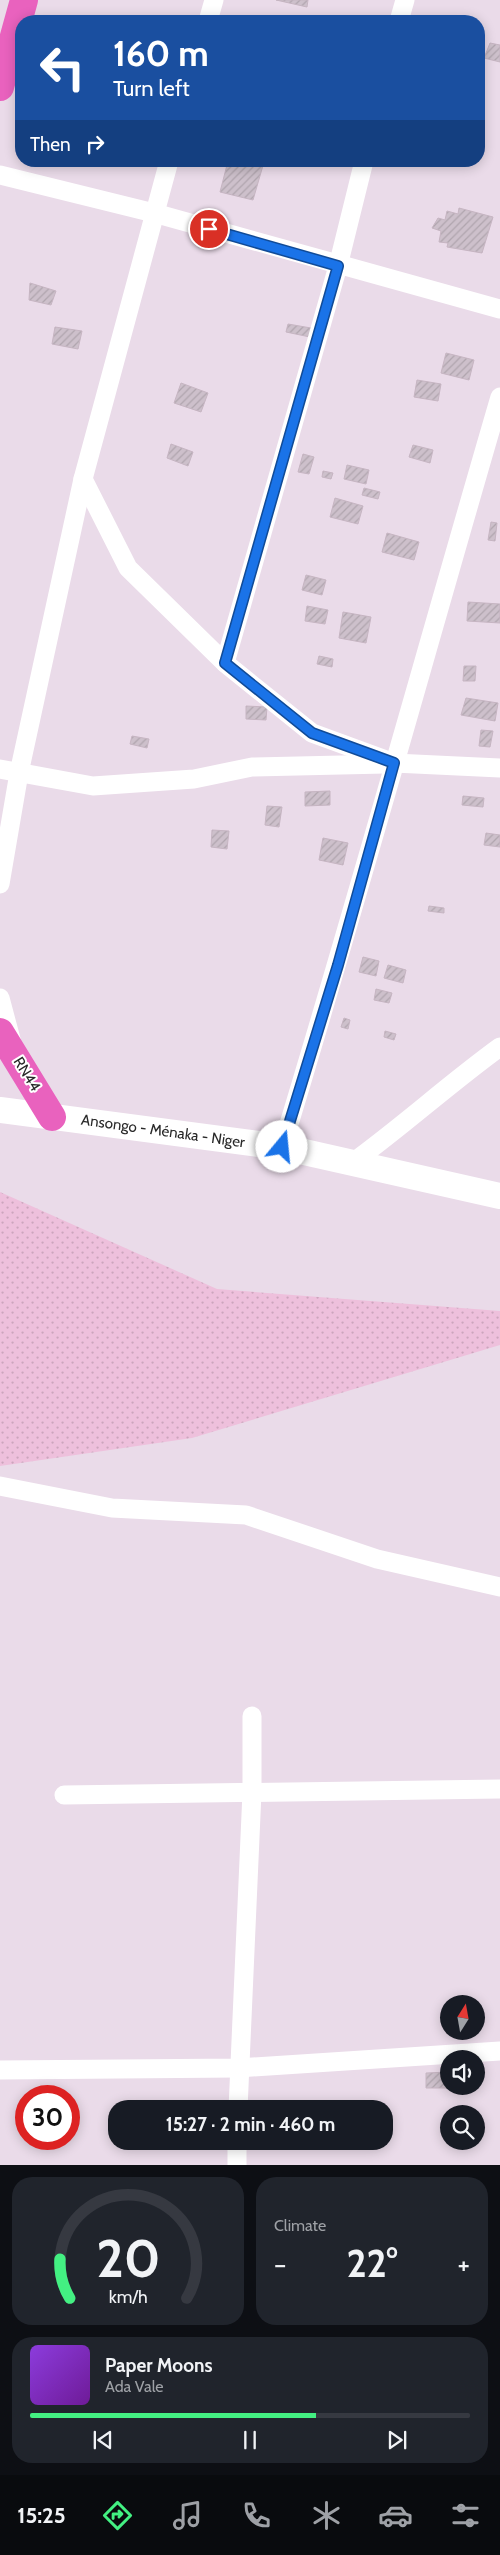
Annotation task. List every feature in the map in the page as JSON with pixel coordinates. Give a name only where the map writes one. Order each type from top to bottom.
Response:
[{"type":"main road","points":[[20,15],[24,0]]},
{"type":"main road","points":[[0,87],[15,33]]},
{"type":"main road","name":"RN44","points":[[7,1043],[52,1116]]},
{"type":"main road","name":"Ansongo - Ménaka - Niger","points":[[0,1110],[282,1147],[500,1196]]},
{"type":"street","points":[[210,15],[214,0]]},
{"type":"street","points":[[401,15],[405,0]]},
{"type":"street","points":[[0,884],[19,773],[82,479],[167,167]]},
{"type":"street","points":[[225,663],[338,266],[363,167]]},
{"type":"street","points":[[0,175],[154,213],[338,266],[500,309]]},
{"type":"street","points":[[282,1147],[338,965],[500,396]]},
{"type":"street","points":[[82,479],[128,568],[225,663],[312,733],[394,763]]},
{"type":"street","points":[[0,769],[93,786],[194,780],[252,767],[394,763],[500,768]]},
{"type":"street","points":[[0,998],[7,1043]]},
{"type":"street","points":[[352,1163],[394,1133],[455,1080],[500,1048]]},
{"type":"street","points":[[0,1486],[112,1508],[246,1515],[377,1559],[500,1587]]},
{"type":"street","points":[[238,2100],[252,1792],[252,1716]]},
{"type":"street","points":[[64,1795],[500,1789]]},
{"type":"street","points":[[0,2070],[238,2068],[500,2051]]},
{"type":"street","points":[[237,2165],[238,2150]]},
{"type":"sand","points":[[0,1192],[217,1289],[500,1311],[500,1345],[192,1438],[0,1466]]},
{"type":"building","points":[[276,0],[308,0],[307,7]]},
{"type":"building","points":[[490,43],[500,45],[500,62],[485,58]]},
{"type":"building","points":[[226,167],[263,167],[253,200],[220,192]]},
{"type":"building","points":[[459,208],[493,217],[482,253],[447,247],[448,243],[439,242],[441,231],[432,228],[438,218],[445,220],[447,211],[458,214]]},
{"type":"building","points":[[30,283],[56,291],[51,305],[29,300]]},
{"type":"building","points":[[288,324],[311,328],[310,337],[286,332]]},
{"type":"building","points":[[55,327],[82,331],[78,349],[52,344]]},
{"type":"building","points":[[446,353],[474,360],[469,380],[441,373]]},
{"type":"building","points":[[417,380],[441,384],[438,401],[414,397]]},
{"type":"building","points":[[181,383],[208,393],[201,412],[174,403]]},
{"type":"building","points":[[171,444],[193,452],[188,466],[167,458]]},
{"type":"building","points":[[413,445],[433,450],[430,463],[409,457]]},
{"type":"building","points":[[303,454],[314,457],[309,474],[298,472]]},
{"type":"building","points":[[347,465],[369,470],[366,484],[344,479]]},
{"type":"building","points":[[323,471],[333,473],[331,479],[322,477]]},
{"type":"building","points":[[364,488],[380,492],[378,499],[362,495]]},
{"type":"building","points":[[335,498],[363,506],[358,524],[330,517]]},
{"type":"building","points":[[491,522],[497,523],[495,541],[488,540]]},
{"type":"building","points":[[387,533],[419,542],[414,560],[382,552]]},
{"type":"building","points":[[306,575],[326,580],[322,595],[302,590]]},
{"type":"building","points":[[468,602],[500,604],[500,623],[467,621]]},
{"type":"building","points":[[307,606],[328,610],[325,624],[305,621]]},
{"type":"building","points":[[343,612],[371,617],[366,643],[339,638]]},
{"type":"building","points":[[319,656],[333,659],[332,667],[317,664]]},
{"type":"building","points":[[464,666],[476,666],[475,681],[463,681]]},
{"type":"building","points":[[466,698],[498,703],[495,721],[461,715]]},
{"type":"building","points":[[246,706],[267,707],[266,720],[246,719]]},
{"type":"building","points":[[481,730],[493,731],[490,747],[479,746]]},
{"type":"building","points":[[132,736],[149,739],[147,748],[130,744]]},
{"type":"building","points":[[330,791],[330,805],[305,806],[305,792]]},
{"type":"building","points":[[463,796],[484,798],[483,807],[462,805]]},
{"type":"building","points":[[267,806],[282,807],[279,827],[265,825]]},
{"type":"building","points":[[212,830],[229,831],[227,849],[211,847]]},
{"type":"building","points":[[486,833],[500,835],[500,847],[484,845]]},
{"type":"building","points":[[323,838],[348,843],[343,865],[319,860]]},
{"type":"building","points":[[429,906],[444,908],[444,913],[428,911]]},
{"type":"building","points":[[363,957],[379,961],[376,976],[359,972]]},
{"type":"building","points":[[388,965],[406,970],[403,983],[384,978]]},
{"type":"building","points":[[376,989],[392,993],[389,1003],[374,1000]]},
{"type":"building","points":[[344,1018],[350,1020],[348,1029],[341,1027]]},
{"type":"building","points":[[385,1031],[396,1034],[394,1040],[384,1037]]},
{"type":"building","points":[[440,2072],[440,2088],[426,2088],[426,2073]]},
{"type":"route","points":[[209,229],[338,266],[225,663],[312,733],[394,763],[338,965],[282,1147]]}]
